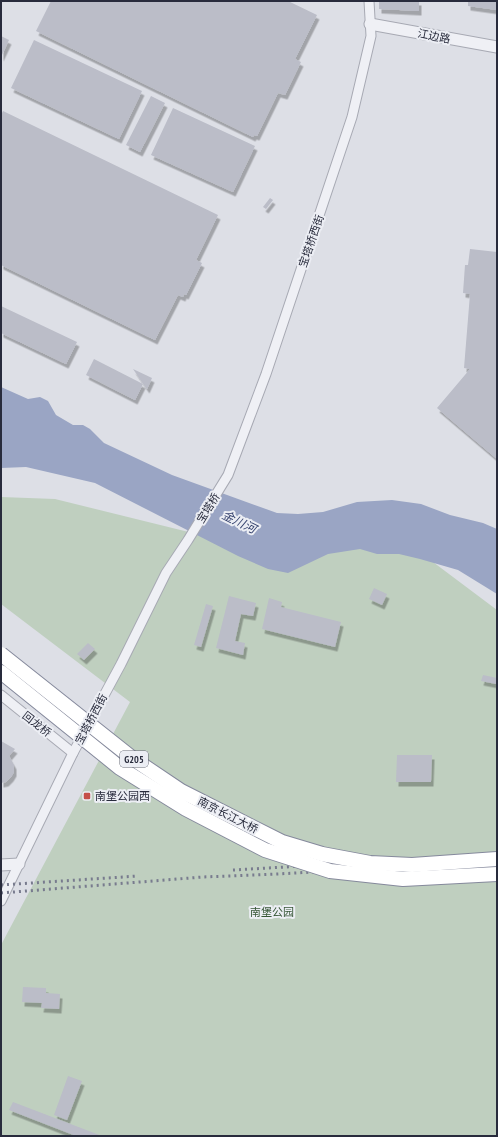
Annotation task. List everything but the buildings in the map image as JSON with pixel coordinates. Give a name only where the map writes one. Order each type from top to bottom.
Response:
[{"type":"highway","name":"南京长江大桥","points":[[1,654],[132,758],[169,783],[282,842],[322,854],[370,864],[412,865],[497,859]]},
{"type":"highway","name":"南京长江大桥","points":[[1,672],[120,768],[186,809],[265,850],[330,871],[403,878],[497,874]]},
{"type":"street","name":"宝塔桥西街","points":[[228,475],[266,374],[352,117],[371,36],[369,1]]},
{"type":"street","name":"江边路","points":[[370,24],[497,47]]},
{"type":"street","name":"宝塔桥","points":[[188,540],[228,475]]},
{"type":"street","name":"宝塔桥西街","points":[[1,901],[73,753],[121,664],[166,573],[188,540]]},
{"type":"street","name":"回龙桥","points":[[1,695],[73,753]]},
{"type":"street","points":[[1,865],[19,864]]},
{"type":"green space","name":"南堡公园","points":[[1,497],[55,499],[225,541],[413,547],[497,610],[497,1136],[1,1136],[1,945],[130,702],[1,604]]},
{"type":"water","name":"金川河","points":[[1,387],[28,399],[40,397],[48,401],[56,415],[73,425],[83,425],[90,429],[104,443],[172,475],[277,513],[298,514],[323,512],[357,502],[392,500],[421,504],[450,515],[483,523],[497,529],[497,594],[458,570],[399,554],[377,554],[360,549],[328,554],[288,573],[268,569],[238,556],[95,483],[26,467],[1,468]]},
{"type":"railway","points":[[233,870],[497,855]]},
{"type":"railway","points":[[1,893],[203,877],[497,862]]},
{"type":"railway","points":[[1,885],[138,876]]},
{"type":"place","name":"南堡公园西","points":[[87,796]]}]
